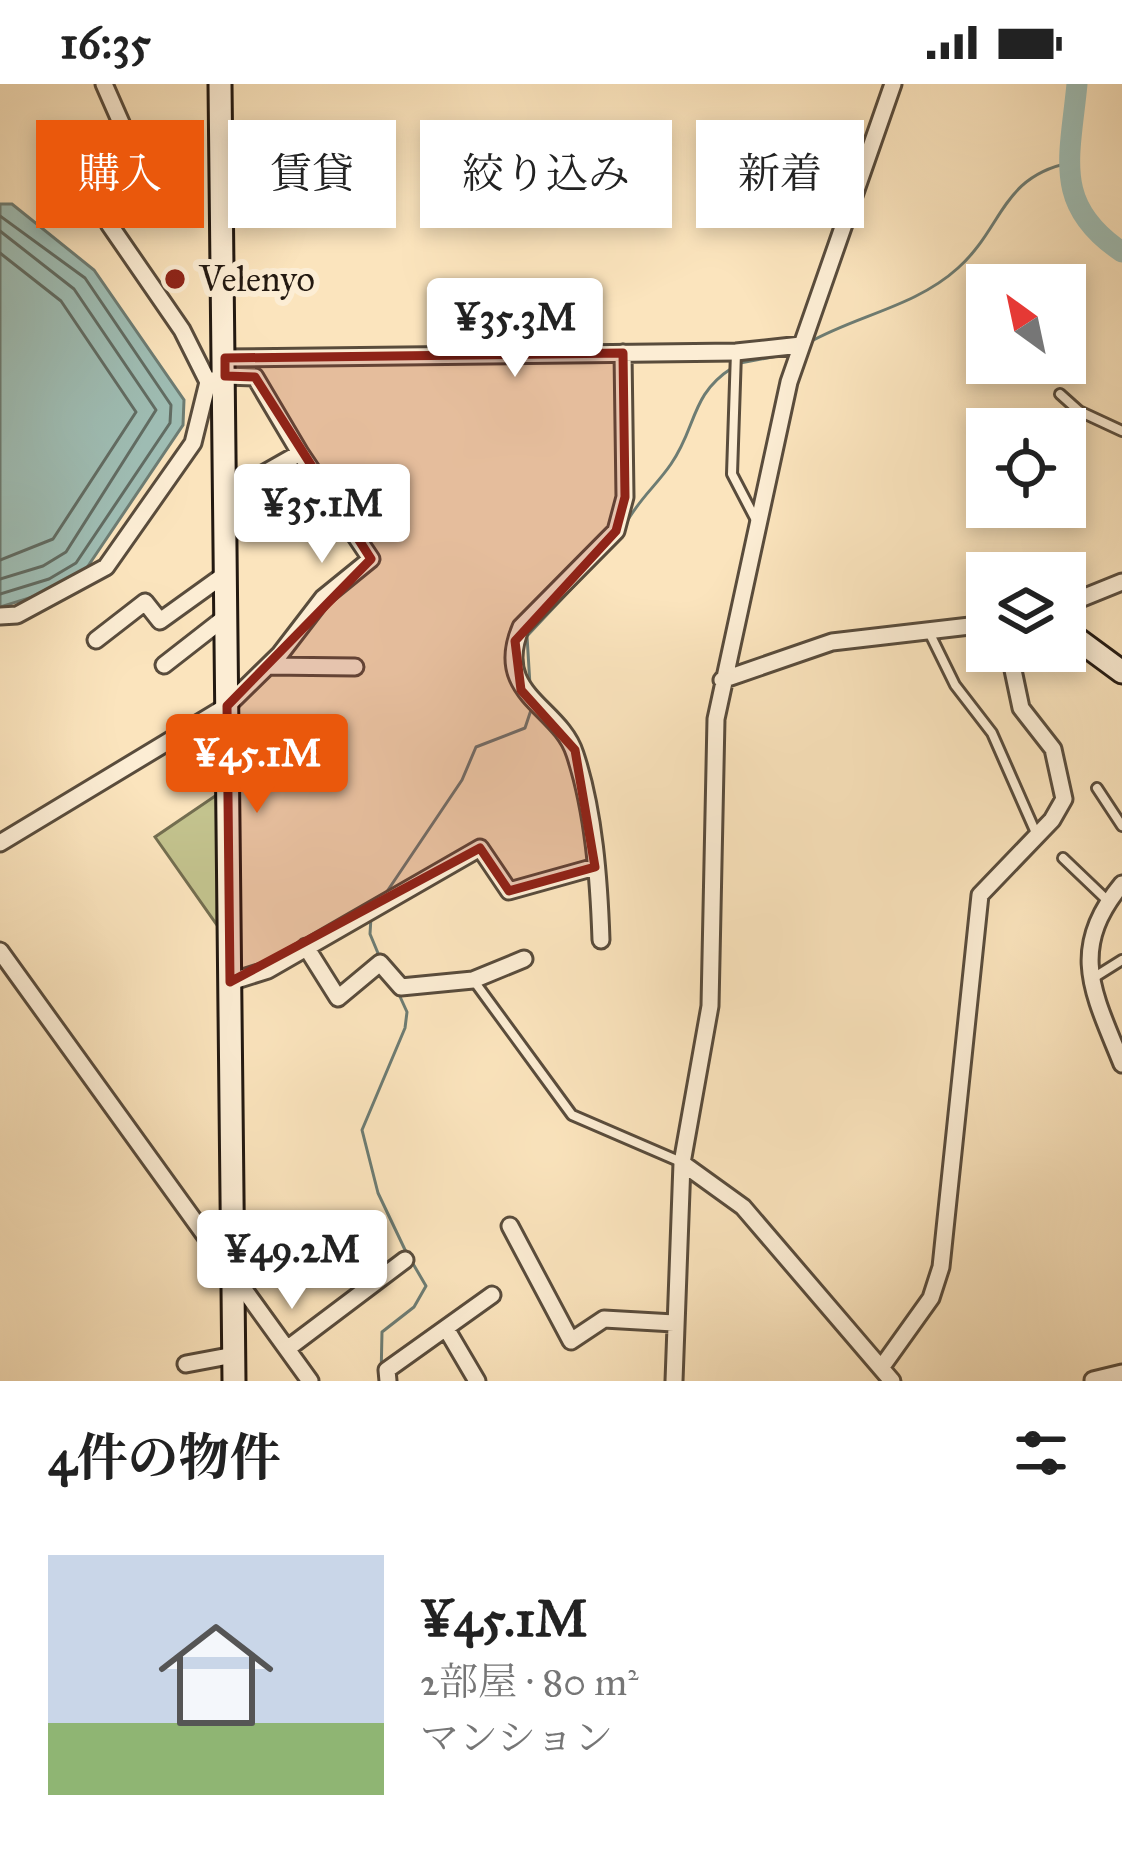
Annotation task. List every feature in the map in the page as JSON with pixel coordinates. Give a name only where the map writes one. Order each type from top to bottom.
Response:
[{"type":"street","points":[[0,843],[227,706],[268,666],[323,598],[371,559],[255,377],[219,372],[182,330],[109,224],[110,209],[144,176],[104,84]]},
{"type":"street","points":[[220,84],[219,372],[234,1381]]},
{"type":"street","points":[[674,1381],[682,1162],[710,1006],[716,719],[722,680],[801,345],[893,84]]},
{"type":"street","points":[[219,372],[736,352],[801,345]]},
{"type":"street","points":[[601,940],[595,867],[575,750],[521,690],[515,641],[521,627],[616,531],[625,497],[622,353]]},
{"type":"street","points":[[0,616],[16,615],[106,568],[193,443],[219,372]]},
{"type":"street","points":[[224,496],[300,453]]},
{"type":"street","points":[[96,640],[146,602],[160,622],[224,575]]},
{"type":"street","points":[[1086,597],[1122,582]]},
{"type":"street","points":[[164,665],[223,619]]},
{"type":"street","points":[[722,680],[832,642],[966,626]]},
{"type":"street","points":[[1086,645],[1122,672]]},
{"type":"street","points":[[268,666],[355,667]]},
{"type":"street","points":[[682,1162],[743,1207],[887,1374],[931,1298],[940,1267],[980,895],[1037,837],[1064,799],[1053,748],[1021,708],[1013,672]]},
{"type":"street","points":[[230,982],[268,970],[480,848],[508,891],[595,867]]},
{"type":"street","points":[[1122,884],[1088,946],[1089,980],[1122,1064]]},
{"type":"street","points":[[306,947],[338,998],[380,963],[401,987],[473,980],[524,959]]},
{"type":"street","points":[[0,951],[310,1381]]},
{"type":"street","points":[[510,1226],[571,1341],[604,1319],[674,1323]]},
{"type":"street","points":[[286,1349],[405,1260]]},
{"type":"street","points":[[388,1381],[387,1370],[492,1295]]},
{"type":"street","points":[[447,1330],[478,1381]]},
{"type":"street","points":[[186,1364],[234,1355]]},
{"type":"street","points":[[1093,1380],[1122,1373]]},
{"type":"lane","points":[[736,352],[731,475],[758,523]]},
{"type":"lane","points":[[1060,394],[1079,411],[1122,431]]},
{"type":"lane","points":[[927,629],[955,685],[992,733],[1037,837]]},
{"type":"lane","points":[[1097,788],[1122,826]]},
{"type":"lane","points":[[1063,858],[1110,903]]},
{"type":"lane","points":[[1089,980],[1122,960]]},
{"type":"lane","points":[[473,980],[572,1115],[682,1162]]},
{"type":"highlighted area","points":[[623,353],[625,497],[616,531],[515,641],[521,690],[575,750],[595,867],[509,891],[480,848],[230,982],[227,706],[371,559],[255,377],[225,376],[225,358]]},
{"type":"green space","points":[[218,794],[217,925],[155,837]]},
{"type":"water","points":[[0,204],[12,204],[36,228],[94,270],[184,400],[183,425],[84,572],[55,590],[0,607]]},
{"type":"waterway","points":[[1077,84],[1070,157],[1075,198],[1084,216],[1122,252]]},
{"type":"waterway","points":[[808,343],[941,281],[973,253],[1029,180],[1069,163]]},
{"type":"waterway","points":[[740,363],[783,355]]},
{"type":"waterway","points":[[625,525],[671,464],[708,389],[732,368]]},
{"type":"waterway","points":[[530,685],[527,636],[618,539]]},
{"type":"waterway","points":[[386,893],[462,780],[476,747],[525,728],[532,707]]},
{"type":"waterway","points":[[371,917],[370,934],[380,958]]},
{"type":"waterway","points":[[397,990],[407,1012],[405,1028],[362,1130],[378,1193],[407,1254]]},
{"type":"waterway","points":[[381,1379],[382,1332],[414,1307],[426,1286],[412,1262]]},
{"type":"place","name":"Velenyo","points":[[175,279]]}]
